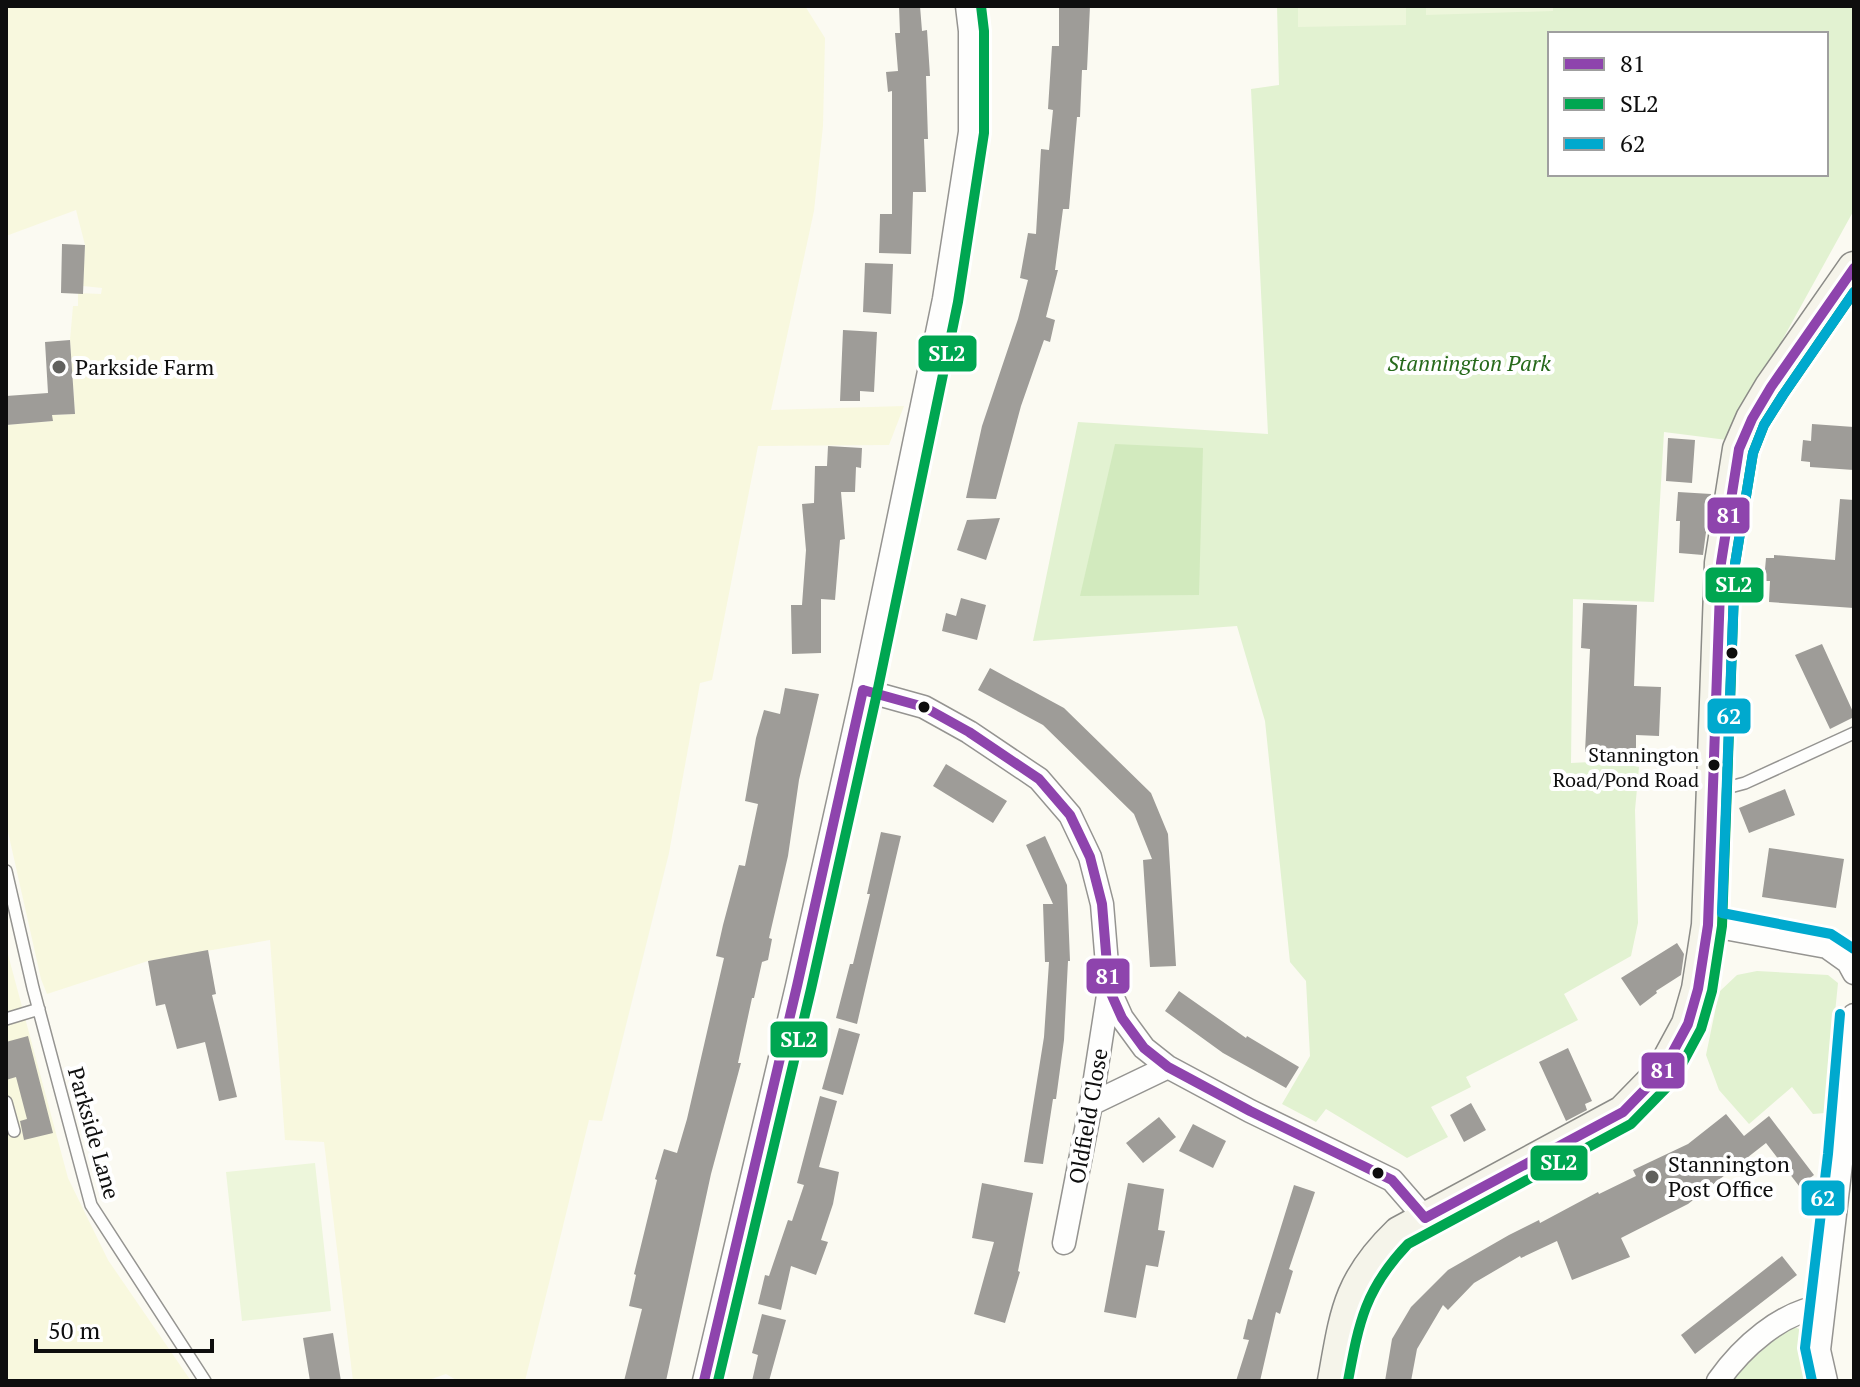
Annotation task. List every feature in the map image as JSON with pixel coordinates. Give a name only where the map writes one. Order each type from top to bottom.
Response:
[{"type":"main road","points":[[1334,1381],[1348,1306],[1376,1255],[1399,1233],[1623,1112],[1662,1072],[1688,1024],[1698,989],[1708,925],[1721,563],[1739,449],[1771,387],[1854,268]]},
{"type":"street","points":[[704,1381],[863,690],[944,299],[970,132],[970,31],[967,6]]},
{"type":"street","points":[[863,690],[924,707],[969,732],[1039,779],[1070,815],[1090,857],[1102,904],[1109,989],[1122,1018],[1144,1048],[1168,1067],[1250,1111],[1392,1180],[1425,1218]]},
{"type":"street","points":[[1708,925],[1827,947],[1852,961]]},
{"type":"street","name":"Oldfield Close","points":[[1064,1243],[1109,989]]},
{"type":"street","points":[[1826,1381],[1819,1350],[1854,1015]]},
{"type":"street","points":[[1091,1104],[1168,1067]]},
{"type":"street","points":[[1718,1381],[1753,1344],[1787,1316],[1803,1309],[1823,1306]]},
{"type":"lane","points":[[1714,785],[1730,787],[1745,783],[1854,733]]},
{"type":"lane","name":"Parkside Lane","points":[[6,871],[91,1205],[205,1381]]},
{"type":"lane","points":[[6,1019],[39,1009]]},
{"type":"lane","points":[[6,1102],[14,1131]]},
{"type":"green space","points":[[6,6],[805,6],[825,38],[823,126],[814,211],[771,410],[904,406],[889,445],[758,446],[712,680],[700,683],[669,853],[602,1121],[589,1120],[525,1381],[458,1381],[446,1374],[426,1381],[353,1381],[324,1142],[285,1140],[270,940],[148,961],[47,994],[41,979],[6,823],[6,425],[52,421],[52,415],[75,414],[70,340],[73,306],[78,306],[78,293],[101,294],[102,288],[83,286],[85,245],[76,210],[6,236]]},
{"type":"green space","name":"Stannington Park","points":[[1277,6],[1854,6],[1854,210],[1727,440],[1664,432],[1654,602],[1573,599],[1571,763],[1610,761],[1639,767],[1635,810],[1638,923],[1631,956],[1564,994],[1578,1020],[1466,1077],[1471,1087],[1431,1107],[1448,1137],[1407,1158],[1326,1109],[1316,1122],[1282,1104],[1310,1056],[1306,981],[1290,962],[1265,721],[1237,626],[1033,641],[1078,422],[1268,434],[1251,89],[1279,85]]},
{"type":"green space","points":[[1298,6],[1406,6],[1406,25],[1298,27]]},
{"type":"green space","points":[[1426,6],[1553,6],[1553,11],[1426,15]]},
{"type":"green space","points":[[1115,444],[1203,448],[1199,595],[1080,596]]},
{"type":"green space","points":[[6,947],[68,1178],[108,1260],[191,1381],[6,1381]]},
{"type":"green space","points":[[1757,971],[1828,975],[1838,983],[1825,1113],[1813,1114],[1792,1087],[1749,1124],[1719,1090],[1706,1055],[1719,992],[1737,975]]},
{"type":"green space","points":[[315,1163],[331,1311],[242,1321],[226,1172]]},
{"type":"green space","points":[[1794,1327],[1801,1330],[1809,1342],[1817,1381],[1728,1381],[1785,1330]]},
{"type":"building","points":[[899,6],[920,6],[922,31],[927,30],[930,76],[926,76],[926,192],[913,192],[911,254],[879,253],[880,214],[892,214],[892,91],[888,92],[886,72],[898,71],[895,33],[900,33]]},
{"type":"building","points":[[1059,6],[1090,6],[1087,70],[1082,70],[1069,209],[1063,209],[1055,270],[1058,270],[1046,317],[1055,320],[1050,342],[1044,340],[1021,406],[996,499],[966,498],[982,426],[1028,280],[1020,278],[1028,233],[1036,234],[1041,149],[1049,150],[1053,110],[1048,109],[1052,46],[1059,46]]},
{"type":"building","points":[[62,244],[85,245],[83,294],[61,293]]},
{"type":"building","points":[[865,263],[893,264],[891,314],[863,312]]},
{"type":"building","points":[[843,330],[877,332],[874,392],[860,391],[860,401],[840,401]]},
{"type":"building","name":"Parkside Farm","points":[[70,340],[75,414],[52,415],[53,421],[6,425],[6,396],[48,393],[45,342]]},
{"type":"building","points":[[1812,424],[1854,427],[1854,470],[1810,467],[1810,462],[1801,461],[1803,440],[1811,441]]},
{"type":"building","points":[[1668,438],[1695,440],[1692,483],[1666,481]]},
{"type":"building","points":[[828,446],[862,448],[861,468],[856,467],[855,492],[841,492],[845,539],[840,540],[835,600],[821,599],[821,653],[792,654],[791,605],[802,605],[806,550],[802,504],[814,503],[815,466],[827,466]]},
{"type":"building","points":[[1678,492],[1711,494],[1703,555],[1679,553],[1680,521],[1676,521]]},
{"type":"building","points":[[1840,499],[1854,500],[1854,608],[1769,602],[1770,581],[1764,581],[1766,558],[1774,558],[1774,555],[1835,560]]},
{"type":"building","points":[[1000,518],[986,560],[957,550],[967,520]]},
{"type":"building","points":[[961,598],[986,605],[977,640],[942,631],[946,613],[956,616]]},
{"type":"building","points":[[1583,603],[1637,605],[1634,686],[1661,687],[1659,736],[1636,735],[1636,754],[1585,752],[1590,649],[1581,648]]},
{"type":"building","points":[[1822,644],[1854,714],[1854,717],[1830,729],[1795,655]]},
{"type":"building","points":[[990,668],[1064,708],[1151,793],[1168,834],[1176,966],[1150,967],[1143,860],[1152,859],[1134,814],[1043,725],[978,690]]},
{"type":"building","points":[[785,688],[819,694],[799,780],[788,856],[769,938],[772,939],[768,960],[762,962],[752,998],[738,1063],[741,1063],[711,1174],[666,1381],[624,1381],[642,1309],[629,1306],[655,1179],[664,1149],[677,1153],[687,1119],[724,958],[716,956],[739,865],[745,866],[758,804],[745,801],[756,738],[764,710],[780,714]]},
{"type":"building","points":[[946,764],[1007,801],[993,823],[933,786]]},
{"type":"building","points":[[1785,789],[1795,815],[1749,833],[1739,808]]},
{"type":"building","points":[[881,832],[901,836],[857,1024],[836,1018],[870,894],[867,894]]},
{"type":"building","points":[[1045,836],[1067,885],[1070,961],[1064,1040],[1043,1164],[1024,1162],[1044,1037],[1049,962],[1045,962],[1043,904],[1053,904],[1026,845]]},
{"type":"building","points":[[1769,848],[1844,859],[1836,908],[1762,897]]},
{"type":"building","points":[[1677,943],[1684,954],[1681,975],[1640,1006],[1621,978]]},
{"type":"building","points":[[208,950],[216,994],[212,995],[237,1097],[219,1101],[205,1042],[177,1049],[165,1004],[156,1006],[148,961]]},
{"type":"building","points":[[1179,991],[1246,1038],[1299,1067],[1286,1088],[1223,1053],[1165,1011]]},
{"type":"building","points":[[839,1028],[860,1034],[843,1095],[822,1089]]},
{"type":"building","points":[[28,1036],[53,1133],[24,1140],[20,1121],[27,1119],[16,1077],[6,1080],[6,1042]]},
{"type":"building","points":[[1568,1048],[1592,1101],[1585,1104],[1587,1110],[1566,1121],[1539,1062]]},
{"type":"building","points":[[820,1096],[837,1101],[819,1167],[839,1172],[821,1240],[828,1242],[816,1275],[791,1266],[781,1310],[758,1304],[765,1275],[769,1276],[804,1185],[797,1183]]},
{"type":"building","points":[[1471,1103],[1486,1130],[1464,1142],[1450,1115]]},
{"type":"building","points":[[1726,1114],[1744,1136],[1769,1116],[1814,1175],[1799,1186],[1766,1143],[1688,1204],[1621,1238],[1630,1257],[1572,1280],[1557,1241],[1520,1256],[1474,1283],[1448,1310],[1443,1305],[1417,1349],[1411,1381],[1385,1381],[1392,1339],[1411,1307],[1448,1270],[1539,1220],[1540,1223],[1636,1176],[1633,1170],[1688,1144]]},
{"type":"building","points":[[1159,1117],[1176,1137],[1143,1163],[1126,1143]]},
{"type":"building","points":[[1193,1124],[1226,1141],[1213,1168],[1179,1151]]},
{"type":"building","points":[[982,1183],[1033,1193],[1020,1272],[1005,1323],[974,1314],[994,1242],[972,1238]]},
{"type":"building","points":[[1128,1183],[1164,1189],[1158,1230],[1165,1231],[1158,1267],[1146,1265],[1136,1318],[1104,1312]]},
{"type":"building","points":[[1294,1185],[1315,1192],[1289,1269],[1293,1271],[1280,1314],[1276,1312],[1260,1381],[1236,1381],[1249,1340],[1243,1339],[1248,1319],[1252,1320]]},
{"type":"building","points":[[1782,1256],[1797,1275],[1695,1354],[1681,1335]]},
{"type":"building","points":[[762,1314],[786,1320],[769,1381],[752,1381],[758,1355],[752,1353]]},
{"type":"building","points":[[333,1333],[341,1381],[310,1381],[303,1338]]},
{"type":"transit line","name":"SL2","points":[[718,1381],[877,693],[958,302],[984,133],[984,31],[981,6]]},
{"type":"transit line","name":"81","points":[[1425,1218],[1623,1112],[1662,1072],[1688,1024],[1698,989],[1708,925],[1721,563],[1739,449],[1771,387],[1854,268]]},
{"type":"transit line","name":"SL2","points":[[1348,1381],[1366,1307],[1382,1276],[1408,1244],[1631,1124],[1673,1081],[1701,1029],[1712,991],[1722,926],[1735,564],[1753,453],[1764,425],[1854,292]]},
{"type":"transit line","name":"62","points":[[1854,292],[1764,425],[1753,453],[1735,564],[1722,913],[1831,934],[1854,949]]},
{"type":"transit line","name":"81","points":[[863,690],[924,707],[969,732],[1039,779],[1070,815],[1090,857],[1102,904],[1109,989],[1122,1018],[1144,1048],[1168,1067],[1250,1111],[1392,1180],[1425,1218]]},
{"type":"transit line","name":"81","points":[[704,1381],[863,690]]},
{"type":"transit line","name":"62","points":[[1812,1381],[1805,1348],[1828,1154],[1840,1014]]},
{"type":"place","name":"Parkside Farm","points":[[59,367]]},
{"type":"place","name":"Stannington Road/Pond Road","points":[[1714,765]]},
{"type":"place","name":"Stannington Post Office","points":[[1652,1177]]}]
